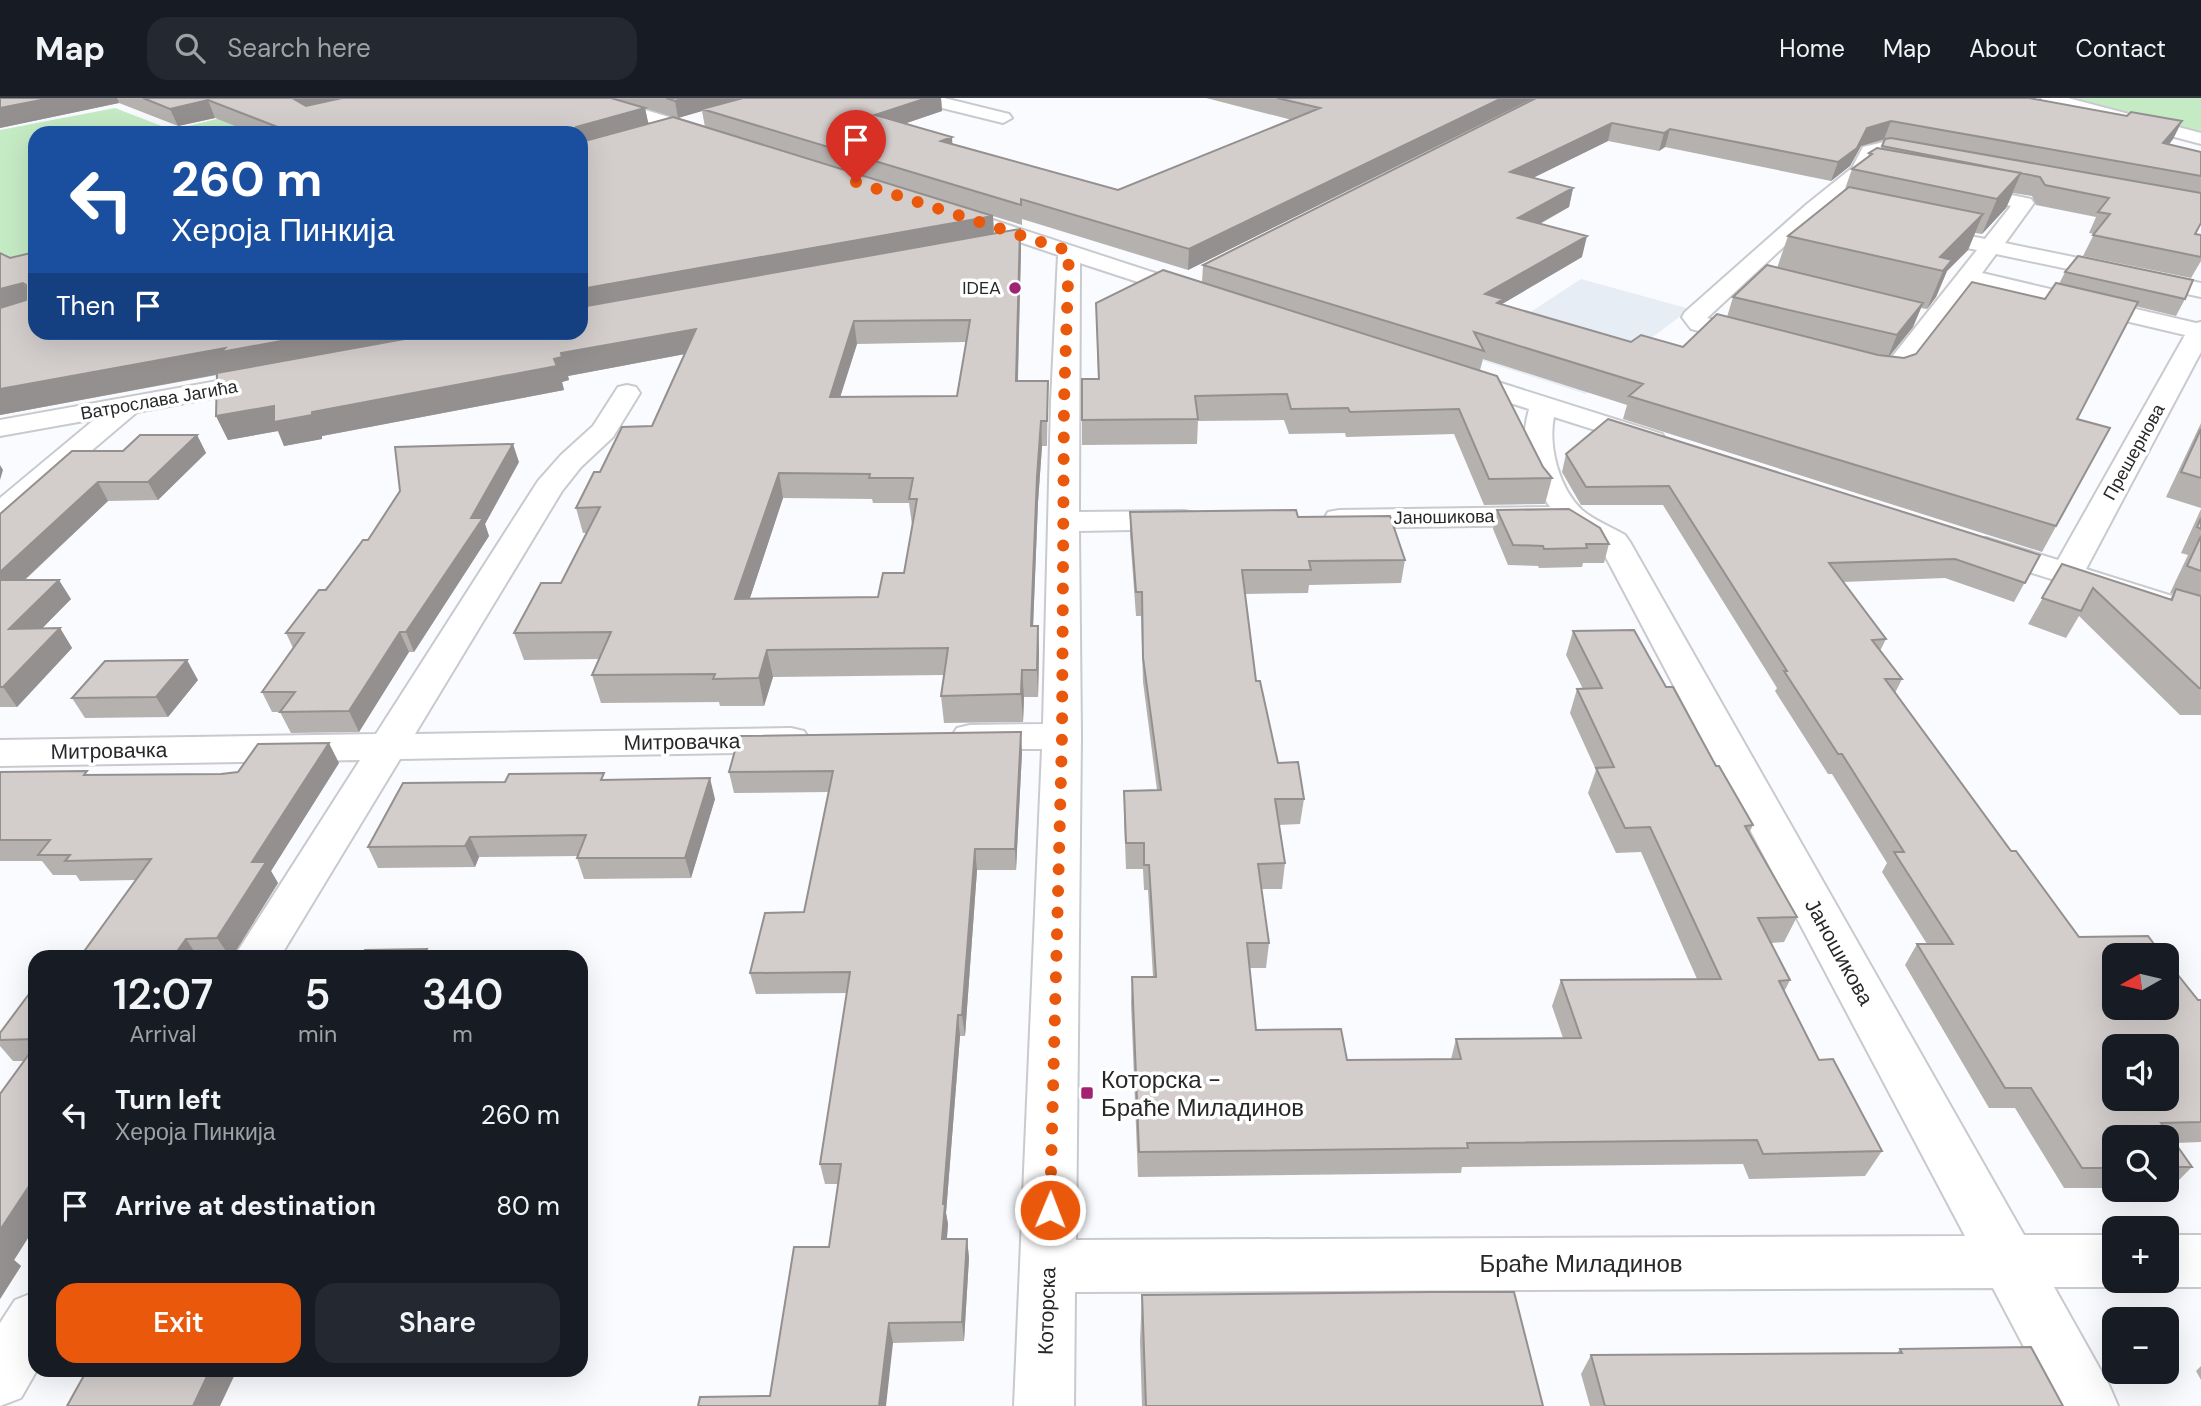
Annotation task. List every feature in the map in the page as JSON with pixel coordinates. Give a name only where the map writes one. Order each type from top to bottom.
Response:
[{"type":"street","points":[[587,98],[731,142]]},
{"type":"street","points":[[924,98],[1003,118]]},
{"type":"street","points":[[2049,98],[2201,139]]},
{"type":"street","points":[[642,136],[716,115]]},
{"type":"street","points":[[1778,344],[1700,324],[1694,317],[1814,208],[1860,171],[1870,152],[1884,148],[1937,157]]},
{"type":"street","points":[[1860,171],[1887,176]]},
{"type":"street","points":[[1843,361],[1895,371],[2024,203],[1942,187]]},
{"type":"street","points":[[928,205],[1051,245],[1188,281],[1215,300]]},
{"type":"street","points":[[1814,208],[1841,214]]},
{"type":"street","points":[[1950,237],[2201,290]]},
{"type":"street","points":[[992,246],[1051,245]]},
{"type":"street","name":"Которска","points":[[1044,1406],[1062,736],[1064,522],[1051,245]]},
{"type":"street","points":[[1741,274],[1766,281]]},
{"type":"street","points":[[1967,277],[2201,330]]},
{"type":"street","points":[[1908,315],[1933,321]]},
{"type":"street","name":"Прешернова","points":[[2067,574],[2201,330]]},
{"type":"street","points":[[1438,371],[1674,447]]},
{"type":"street","name":"Ватрослава Јагића","points":[[0,428],[292,375]]},
{"type":"street","points":[[261,950],[549,487],[571,461],[603,431],[627,393]]},
{"type":"street","name":"Јаношикова","points":[[1544,404],[1537,432],[1537,448],[1552,487],[1571,516],[1614,542],[2088,1406]]},
{"type":"street","points":[[0,513],[128,405]]},
{"type":"street","name":"Јаношикова","points":[[1311,519],[1571,516]]},
{"type":"street","points":[[1064,522],[1215,520]]},
{"type":"street","points":[[1962,540],[2201,616]]},
{"type":"street","points":[[938,738],[1062,736]]},
{"type":"street","name":"Митровачка","points":[[0,753],[828,740]]},
{"type":"street","name":"Браће Миладинов","points":[[1048,1266],[2102,1261]]},
{"type":"street","points":[[2179,1261],[2201,1261]]},
{"type":"street","points":[[0,1377],[28,1331]]},
{"type":"shaded area","points":[[1581,279],[1690,309],[1630,354],[1635,356],[1586,394],[1465,355]]},
{"type":"green space","points":[[183,98],[303,117],[268,126],[188,126],[229,116]]},
{"type":"green space","points":[[2058,98],[2201,98],[2201,138]]},
{"type":"green space","points":[[115,108],[162,126],[28,126],[28,257],[0,263],[0,130]]},
{"type":"building","points":[[0,98],[51,98],[0,108]]},
{"type":"building","points":[[143,98],[295,98],[306,106],[342,98],[611,98],[645,108],[580,126],[275,126],[208,100],[170,109]]},
{"type":"building","points":[[743,98],[927,98],[875,115],[952,137],[941,141],[1118,190],[1320,108],[1277,98],[1502,98],[1189,249],[1021,199],[1021,205],[702,109]]},
{"type":"building","points":[[1536,98],[2029,98],[2127,116],[2131,112],[2182,121],[2163,143],[2201,152],[2201,176],[1891,121],[1867,128],[1857,148],[1838,162],[1670,129],[1664,133],[1612,123],[1510,172],[1573,188],[1518,218],[1587,236],[1485,294],[1503,299],[1497,303],[1631,342],[1641,335],[1683,347],[1717,314],[1878,355],[1904,358],[1916,354],[1972,282],[2045,299],[2056,283],[2138,302],[2077,419],[2110,428],[2056,526],[1629,396],[1643,384],[1474,332],[1484,351],[1203,265]]},
{"type":"building","points":[[673,117],[993,216],[588,288],[588,140]]},
{"type":"building","points":[[1885,139],[2201,193],[2201,223],[2195,234],[2201,235],[2201,257],[2093,235],[2110,214],[2098,212],[2109,198],[2045,185],[2040,177],[1882,146]]},
{"type":"building","points":[[1877,148],[2021,173],[1997,199],[1852,169]]},
{"type":"building","points":[[1849,187],[1983,214],[1940,257],[1952,260],[1943,271],[1788,236]]},
{"type":"building","points":[[1020,229],[1016,381],[1048,381],[1047,421],[1041,421],[1037,477],[1031,626],[1038,626],[1037,670],[1022,670],[1021,694],[941,696],[948,648],[767,650],[759,678],[713,679],[715,674],[592,675],[611,632],[514,633],[541,583],[561,583],[600,507],[576,508],[594,472],[600,472],[622,427],[652,426],[696,329],[561,353],[562,357],[554,359],[557,366],[312,412],[312,415],[274,422],[274,406],[216,416],[217,373],[399,340],[588,340],[588,306]],"holes":[[[970,320],[957,396],[830,397],[854,321]],[[779,473],[870,474],[869,478],[913,478],[909,499],[917,499],[904,573],[883,573],[878,597],[735,599]]]},
{"type":"building","points":[[0,253],[10,258],[28,254],[28,340],[286,340],[221,352],[225,348],[0,389],[0,308],[26,300],[26,285],[23,283],[0,289]]},
{"type":"building","points":[[2078,256],[2193,280],[2185,299],[2065,272]]},
{"type":"building","points":[[1767,265],[1923,303],[1897,335],[1733,297]]},
{"type":"building","points":[[1163,270],[1497,376],[1543,467],[1552,478],[1489,479],[1459,409],[1350,412],[1348,408],[1291,409],[1287,394],[1195,396],[1198,419],[1082,420],[1082,379],[1099,379],[1096,303]]},
{"type":"building","points":[[1608,419],[2040,555],[2025,583],[1955,559],[1829,563],[1886,639],[1872,640],[1902,679],[1885,679],[2011,851],[2016,851],[2079,937],[2148,936],[2153,943],[2102,943],[2102,1020],[2179,1020],[2179,976],[2198,1000],[2201,1000],[2201,1122],[2102,1125],[2102,1168],[2082,1168],[2031,1088],[2005,1088],[1917,944],[1953,944],[1894,852],[1904,852],[1842,754],[1838,754],[1784,671],[1787,671],[1669,486],[1586,487],[1566,454]]},
{"type":"building","points":[[2201,429],[2201,478],[2181,472]]},
{"type":"building","points":[[140,435],[197,435],[148,482],[98,482],[0,572],[0,514],[72,451],[123,451]]},
{"type":"building","points":[[513,444],[471,518],[483,518],[406,632],[400,632],[349,711],[280,712],[295,692],[262,692],[304,633],[286,633],[319,590],[326,590],[363,540],[368,540],[400,491],[395,447]]},
{"type":"building","points":[[1569,509],[1600,528],[1609,544],[1586,544],[1587,548],[1544,549],[1543,546],[1513,545],[1497,510]]},
{"type":"building","points":[[1296,510],[1298,517],[1390,516],[1405,560],[1309,561],[1311,570],[1242,570],[1256,681],[1260,681],[1278,763],[1298,762],[1304,799],[1275,799],[1285,863],[1258,864],[1269,943],[1247,943],[1256,1030],[1341,1029],[1347,1060],[1461,1059],[1456,1039],[1581,1038],[1561,980],[1721,979],[1650,827],[1625,828],[1596,768],[1614,767],[1577,689],[1602,688],[1573,631],[1634,630],[1666,687],[1673,687],[1716,766],[1719,766],[1753,825],[1745,826],[1797,917],[1758,918],[1790,980],[1779,981],[1819,1060],[1833,1059],[1882,1151],[1763,1154],[1757,1140],[1467,1143],[1468,1148],[1139,1152],[1132,977],[1156,977],[1149,865],[1144,865],[1144,843],[1126,843],[1124,791],[1161,790],[1143,658],[1142,592],[1136,592],[1130,512]]},
{"type":"building","points":[[2201,536],[2201,571],[2187,566]]},
{"type":"building","points":[[2062,564],[2172,600],[2176,589],[2201,596],[2201,688],[2093,588],[2081,611],[2042,598]]},
{"type":"building","points":[[0,580],[59,580],[9,629],[60,628],[3,687],[0,687]]},
{"type":"building","points":[[187,660],[156,697],[72,698],[105,661]]},
{"type":"building","points":[[1021,732],[1015,849],[975,849],[962,1015],[958,1015],[942,1239],[967,1239],[962,1322],[889,1323],[879,1406],[698,1406],[700,1397],[770,1396],[794,1247],[829,1247],[841,1164],[820,1164],[850,972],[750,973],[765,913],[804,912],[833,771],[729,772],[739,736]]},
{"type":"building","points":[[329,743],[252,862],[266,862],[217,938],[186,939],[178,950],[85,950],[151,859],[65,861],[70,855],[38,855],[50,840],[0,840],[0,772],[87,771],[84,775],[221,774],[238,772],[258,744]]},
{"type":"building","points":[[604,773],[601,780],[710,778],[685,858],[577,858],[586,835],[470,837],[465,846],[368,847],[403,783],[505,782],[509,774]]},
{"type":"building","points":[[427,949],[426,950],[365,950]]},
{"type":"building","points":[[28,995],[28,1039],[0,1040],[0,1033]]},
{"type":"building","points":[[28,1056],[28,1188],[0,1230],[0,1094]]},
{"type":"building","points":[[2179,1149],[2192,1167],[2179,1167]]},
{"type":"building","points":[[1514,1292],[1543,1406],[1146,1406],[1142,1295]]},
{"type":"building","points":[[2031,1347],[2063,1406],[1605,1406],[1591,1355],[1902,1353],[1900,1349]]},
{"type":"building","points":[[83,1377],[207,1377],[193,1406],[67,1406]]},
{"type":"place","name":"IDEA","points":[[1015,288]]},
{"type":"place","name":"Которска - Браће Миладинов","points":[[1087,1093]]},
{"type":"route","points":[[856,182],[1069,251],[1064,402],[1062,736],[1050,1210]]}]
